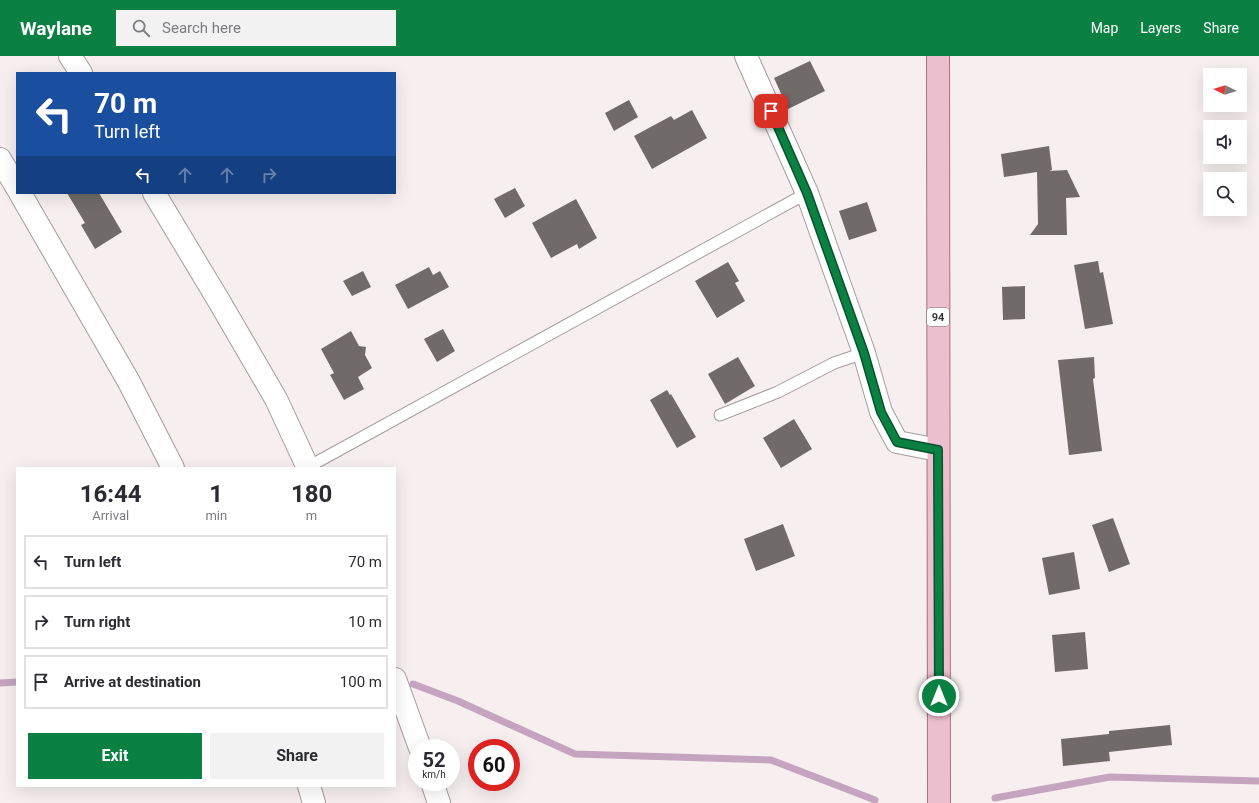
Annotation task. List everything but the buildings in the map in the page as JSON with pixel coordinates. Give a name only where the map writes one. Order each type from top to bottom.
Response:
[{"type":"main road","name":"94","points":[[938,56],[940,803]]},
{"type":"street","points":[[70,56],[80,72]]},
{"type":"street","points":[[746,56],[807,193],[864,353],[881,412],[897,442],[938,450]]},
{"type":"street","points":[[1,161],[16,186]]},
{"type":"street","points":[[21,194],[129,382],[172,467]]},
{"type":"street","points":[[155,194],[276,399],[308,467]]},
{"type":"street","points":[[396,682],[417,739]]},
{"type":"street","points":[[308,787],[314,803]]},
{"type":"street","points":[[435,791],[439,803]]},
{"type":"lane","points":[[308,467],[807,193]]},
{"type":"lane","points":[[720,415],[778,392],[834,363],[864,353]]},
{"type":"waterway","points":[[0,683],[16,682]]},
{"type":"waterway","points":[[413,684],[458,701],[575,754],[771,760],[875,800]]},
{"type":"waterway","points":[[995,798],[1110,777],[1259,781]]},
{"type":"route","points":[[771,111],[807,193],[864,353],[881,412],[897,442],[938,450],[939,696]]}]
